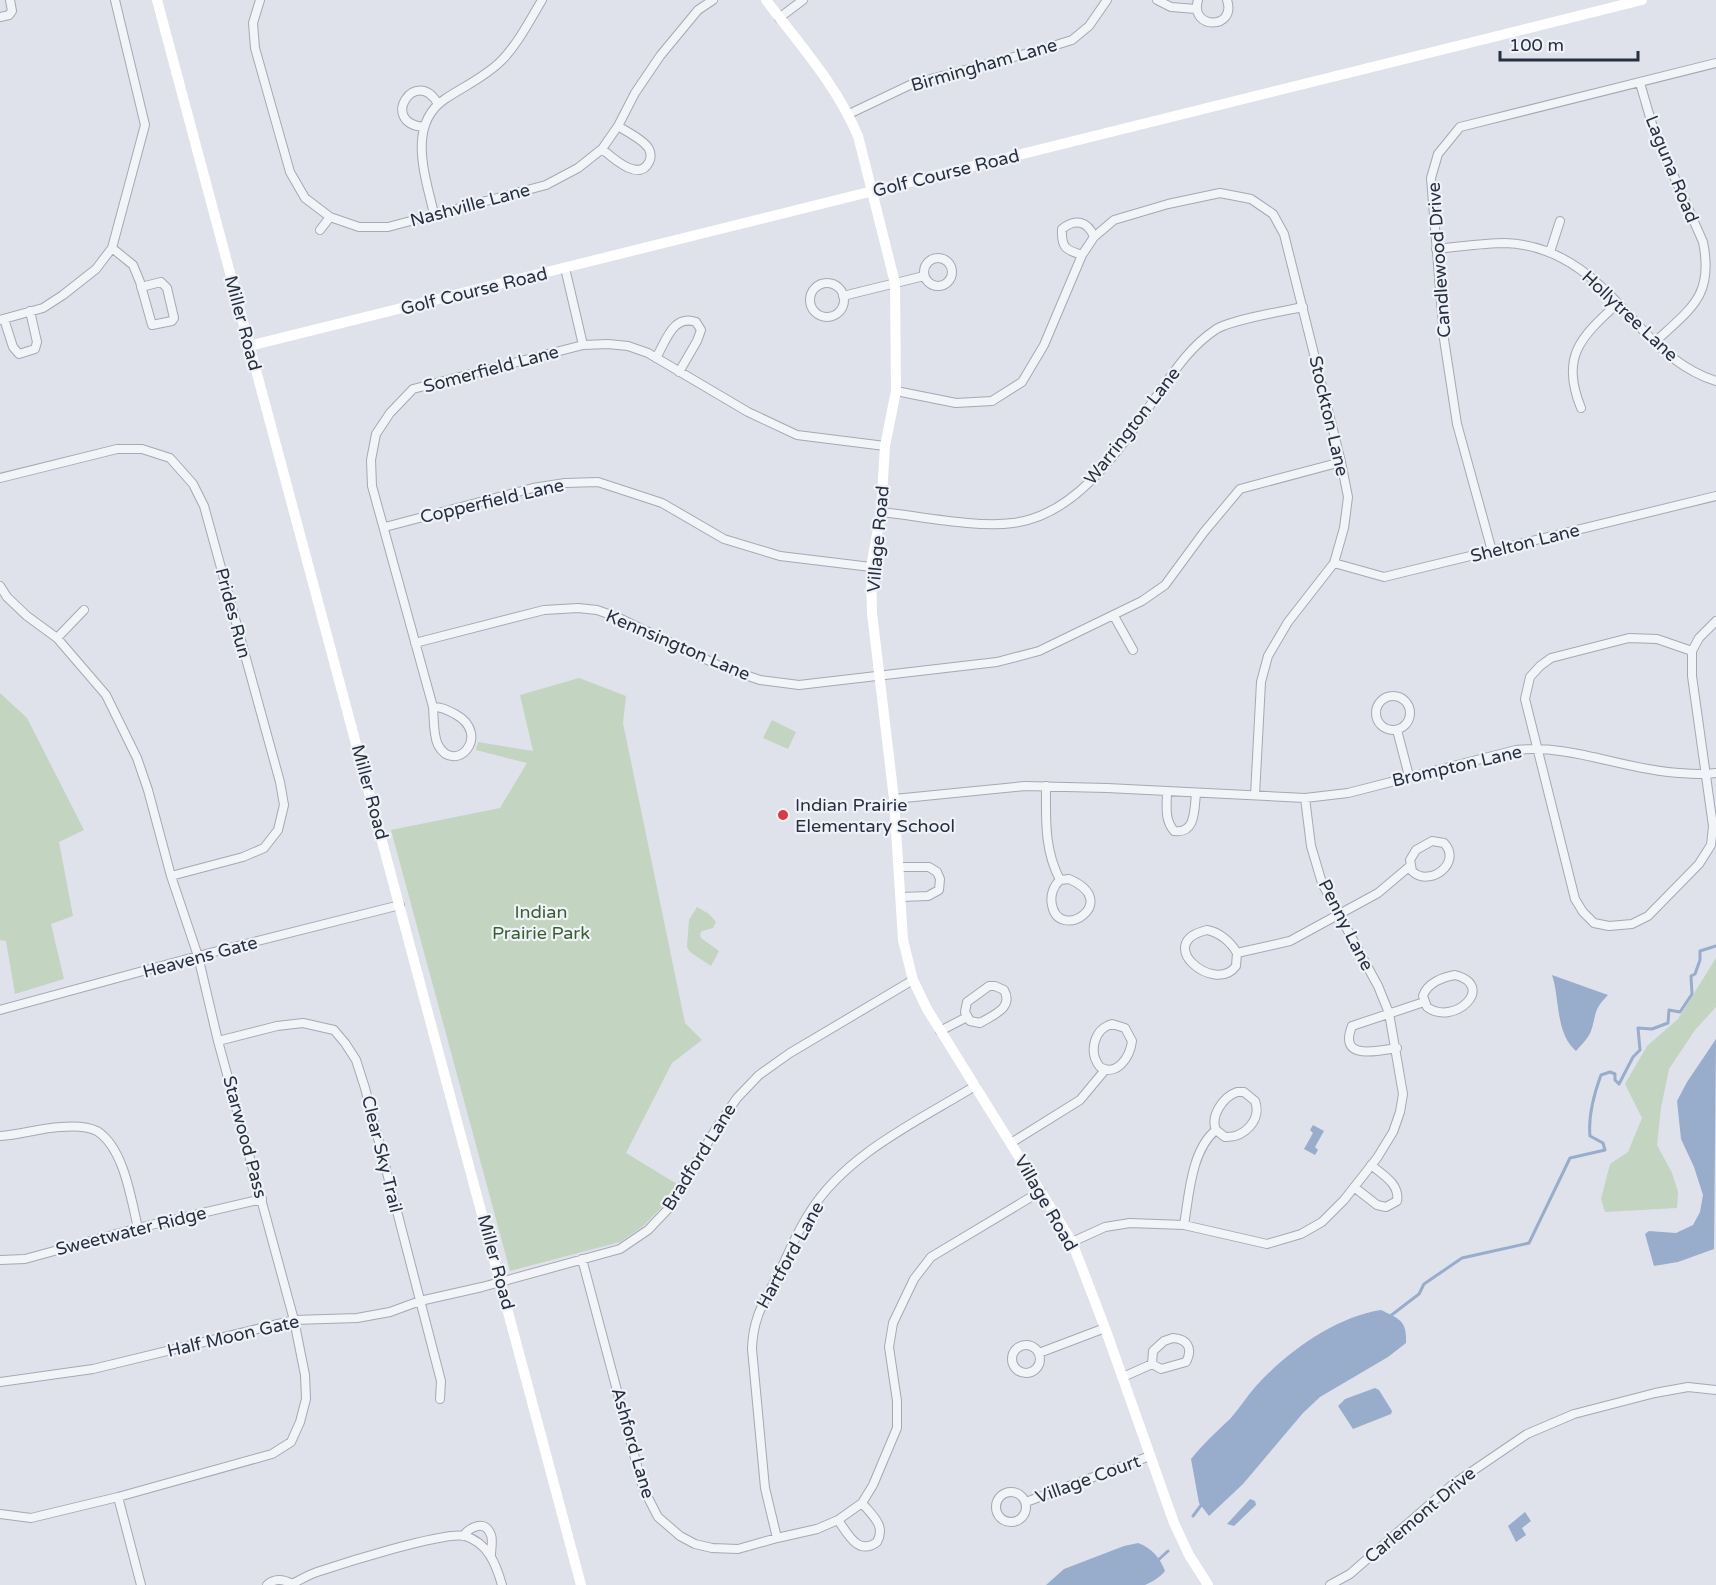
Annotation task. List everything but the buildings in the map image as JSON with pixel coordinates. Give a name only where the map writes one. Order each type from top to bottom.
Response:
[{"type":"street","points":[[0,17],[9,15],[12,11],[10,0]]},
{"type":"street","points":[[30,312],[37,342],[36,349],[19,354],[13,347],[2,319],[43,308],[96,269],[112,248],[145,125],[115,0]]},
{"type":"street","name":"Miller Road","points":[[157,0],[581,1585]]},
{"type":"street","name":"Nashville Lane","points":[[260,0],[253,23],[255,48],[290,172],[305,198],[330,217],[359,227],[388,227],[546,185],[579,168],[602,149],[660,56],[698,10],[712,0]]},
{"type":"street","points":[[434,214],[421,150],[424,127],[430,114],[438,104],[489,72],[502,61],[543,0]]},
{"type":"street","name":"Village Road","points":[[766,0],[819,68],[849,114],[858,136],[895,283],[896,392],[885,446],[881,512],[871,567],[872,614],[894,799],[903,940],[913,980],[940,1031],[1072,1242],[1123,1377],[1174,1523],[1189,1555],[1208,1585]]},
{"type":"street","points":[[779,18],[803,0]]},
{"type":"street","name":"Birmingham Lane","points":[[849,114],[912,84],[1040,51],[1072,40],[1089,26],[1107,0]]},
{"type":"street","points":[[1158,0],[1171,7],[1196,9]]},
{"type":"street","points":[[1198,0],[1196,9],[1203,20],[1215,23],[1226,16],[1229,11],[1227,0]]},
{"type":"street","name":"Golf Course Road","points":[[249,346],[1642,0]]},
{"type":"street","name":"Candlewood Drive","points":[[1492,551],[1457,424],[1444,339],[1431,177],[1438,154],[1460,128],[1716,63]]},
{"type":"street","name":"Laguna Road","points":[[1640,83],[1654,131],[1703,242],[1706,258],[1703,290],[1688,310],[1655,342]]},
{"type":"street","points":[[424,127],[407,121],[402,113],[402,103],[407,95],[416,90],[425,91],[433,96],[438,104]]},
{"type":"street","points":[[602,149],[635,171],[644,168],[650,161],[648,146],[618,126]]},
{"type":"street","name":"Stockton Lane","points":[[896,392],[956,403],[992,402],[1022,382],[1044,345],[1082,255],[1094,237],[1114,220],[1168,204],[1220,193],[1251,199],[1273,214],[1284,234],[1348,497],[1344,528],[1334,562],[1288,622],[1268,656],[1261,682],[1255,795]]},
{"type":"street","points":[[320,230],[330,217]]},
{"type":"street","points":[[1082,255],[1067,250],[1063,244],[1062,229],[1076,221],[1085,223],[1091,229],[1094,237]]},
{"type":"street","points":[[1550,252],[1560,221]]},
{"type":"street","name":"Hollytree Lane","points":[[1436,249],[1505,243],[1550,252],[1584,271],[1655,342],[1691,371],[1716,381]]},
{"type":"street","points":[[112,248],[133,265],[152,325],[172,321],[174,318],[167,288],[161,282],[141,287]]},
{"type":"street","points":[[565,268],[583,345]]},
{"type":"street","points":[[843,296],[924,276]]},
{"type":"street","points":[[823,284],[836,286],[843,296],[841,309],[831,317],[818,315],[810,304],[812,291],[823,284]]},
{"type":"street","points":[[1581,408],[1573,384],[1573,358],[1589,329],[1618,303]]},
{"type":"street","name":"Warrington Lane","points":[[881,512],[989,523],[1013,523],[1043,516],[1086,487],[1196,345],[1218,328],[1303,307]]},
{"type":"street","points":[[656,358],[676,324],[682,320],[696,322],[701,330],[680,372]]},
{"type":"street","name":"Somerfield Lane","points":[[433,707],[441,707],[463,719],[472,736],[472,745],[468,750],[452,756],[444,753],[437,742],[433,707],[372,486],[371,460],[376,434],[390,413],[413,389],[583,345],[628,346],[656,358],[748,412],[797,435],[885,446]]},
{"type":"street","name":"Prides Run","points":[[0,478],[117,449],[142,449],[170,458],[194,484],[204,506],[280,782],[284,806],[278,830],[264,848],[243,857],[171,876]]},
{"type":"street","name":"Kennsington Lane","points":[[415,643],[544,610],[578,608],[597,610],[617,617],[722,667],[760,681],[799,685],[997,663],[1039,651],[1114,616],[1165,585],[1203,532],[1240,489],[1341,462]]},
{"type":"street","name":"Copperfield Lane","points":[[385,527],[533,488],[565,483],[598,482],[662,502],[724,539],[780,556],[871,567]]},
{"type":"street","name":"Shelton Lane","points":[[1334,562],[1384,577],[1716,496]]},
{"type":"street","name":"Starwood Pass","points":[[0,586],[7,597],[27,616],[57,638],[106,695],[137,758],[171,876],[198,956],[218,1041],[294,1320],[305,1375],[306,1399],[300,1422],[291,1442],[272,1454],[118,1497],[31,1518],[0,1515]]},
{"type":"street","points":[[57,638],[84,610]]},
{"type":"street","points":[[1114,616],[1133,650]]},
{"type":"street","points":[[1692,651],[1657,639],[1629,638],[1551,658],[1530,677],[1525,699],[1575,899],[1594,923],[1609,926],[1632,924],[1648,916],[1699,864],[1711,845],[1713,826],[1692,676],[1692,651],[1699,638],[1716,621]]},
{"type":"street","points":[[1388,696],[1401,697],[1410,708],[1408,721],[1404,727],[1397,730],[1384,728],[1376,718],[1377,704],[1388,696]]},
{"type":"street","points":[[1397,730],[1409,776]]},
{"type":"street","name":"Brompton Lane","points":[[894,799],[1025,786],[1305,798],[1348,793],[1516,750],[1537,748],[1575,753],[1652,772],[1706,775],[1716,773]]},
{"type":"street","points":[[1046,786],[1046,837],[1052,864],[1060,879]]},
{"type":"street","points":[[1167,791],[1168,824],[1174,831],[1180,832],[1189,829],[1193,822],[1196,794]]},
{"type":"street","name":"Penny Lane","points":[[1072,1242],[1105,1227],[1130,1223],[1184,1225],[1267,1244],[1301,1234],[1322,1222],[1354,1187],[1393,1132],[1403,1094],[1389,1013],[1378,986],[1322,883],[1311,846],[1305,798]]},
{"type":"street","points":[[1237,953],[1290,941],[1378,893],[1410,866],[1412,854],[1432,841],[1444,843],[1450,853],[1448,865],[1428,878],[1416,876],[1410,866]]},
{"type":"street","points":[[899,867],[929,867],[937,872],[941,886],[939,890],[928,896],[901,897]]},
{"type":"street","points":[[1060,879],[1077,882],[1088,892],[1089,908],[1079,919],[1064,920],[1053,910],[1051,902],[1054,885],[1060,879]]},
{"type":"street","name":"Heavens Gate","points":[[0,1010],[198,956],[400,905]]},
{"type":"street","points":[[1207,930],[1213,931],[1229,943],[1237,953],[1236,966],[1233,971],[1219,976],[1193,966],[1185,954],[1185,947],[1190,936],[1207,930]]},
{"type":"street","points":[[1449,976],[1462,977],[1471,987],[1470,1000],[1460,1009],[1437,1012],[1427,1007],[1424,1002],[1423,996],[1428,986],[1449,976]]},
{"type":"street","name":"Bradford Lane","points":[[501,1281],[620,1249],[648,1230],[669,1208],[730,1107],[759,1074],[913,980]]},
{"type":"street","points":[[995,986],[1004,990],[1007,1000],[1003,1009],[980,1023],[975,1023],[967,1017],[965,1007],[970,999],[989,987],[995,986]]},
{"type":"street","points":[[1396,1048],[1360,1053],[1354,1050],[1349,1035],[1352,1026],[1424,1002]]},
{"type":"street","points":[[940,1031],[967,1017]]},
{"type":"street","name":"Clear Sky Trail","points":[[218,1041],[277,1026],[303,1023],[334,1030],[356,1060],[441,1381],[440,1399]]},
{"type":"street","points":[[1011,1143],[1080,1100],[1105,1070],[1117,1069],[1131,1048],[1130,1034],[1119,1025],[1105,1026],[1095,1037],[1096,1062],[1105,1070]]},
{"type":"street","name":"Hartford Lane","points":[[777,1538],[765,1488],[752,1349],[759,1308],[810,1212],[834,1181],[866,1154],[975,1086]]},
{"type":"street","points":[[1244,1092],[1255,1101],[1257,1115],[1254,1122],[1236,1136],[1225,1137],[1215,1130],[1214,1119],[1224,1099],[1230,1094],[1244,1092]]},
{"type":"street","points":[[0,1136],[59,1127],[83,1127],[97,1131],[117,1153],[138,1228]]},
{"type":"street","points":[[1184,1225],[1197,1157],[1208,1137],[1215,1130]]},
{"type":"street","points":[[1354,1187],[1377,1204],[1386,1207],[1397,1201],[1398,1193],[1394,1185],[1371,1165]]},
{"type":"street","name":"Ashford Lane","points":[[582,1259],[643,1488],[657,1517],[680,1536],[695,1544],[712,1548],[738,1549],[817,1529],[838,1520],[862,1503],[873,1485],[897,1428],[897,1401],[890,1347],[893,1323],[914,1279],[931,1257],[1041,1191]]},
{"type":"street","name":"Sweetwater Ridge","points":[[0,1260],[26,1259],[138,1228],[262,1199]]},
{"type":"street","name":"Half Moon Gate","points":[[0,1382],[93,1369],[294,1320],[357,1318],[390,1312],[420,1301],[501,1281]]},
{"type":"street","points":[[1039,1353],[1105,1328]]},
{"type":"street","points":[[1180,1339],[1190,1348],[1186,1362],[1167,1369],[1161,1369],[1152,1364],[1153,1351],[1164,1341],[1180,1339]]},
{"type":"street","points":[[1123,1377],[1152,1364]]},
{"type":"street","name":"Carlemont Drive","points":[[1330,1585],[1358,1567],[1452,1485],[1527,1434],[1574,1414],[1655,1393],[1688,1387],[1716,1390]]},
{"type":"street","name":"Village Court","points":[[1026,1502],[1150,1456]]},
{"type":"street","name":"Village Court","points":[[1006,1492],[1018,1493],[1026,1502],[1025,1514],[1017,1521],[1005,1521],[997,1512],[998,1500],[1006,1492]]},
{"type":"street","points":[[118,1497],[141,1585]]},
{"type":"street","points":[[838,1520],[857,1545],[865,1548],[877,1542],[881,1534],[881,1527],[862,1503]]},
{"type":"street","points":[[463,1536],[474,1526],[479,1525],[486,1528],[491,1536],[491,1555],[502,1585]]},
{"type":"street","points":[[267,1585],[271,1581],[278,1580],[291,1585],[316,1573],[436,1538],[463,1536],[477,1542],[491,1555]]},
{"type":"green space","name":"Indian Prairie Park","points":[[579,678],[626,696],[623,723],[685,1023],[702,1040],[672,1063],[626,1153],[677,1184],[661,1208],[642,1227],[620,1242],[510,1271],[391,830],[500,808],[527,763],[476,750],[478,742],[533,751],[520,695]]},
{"type":"green space","points":[[0,693],[27,718],[84,830],[59,842],[73,916],[51,924],[64,979],[15,994],[6,941],[0,940]]},
{"type":"green space","points":[[772,720],[796,732],[788,749],[763,738]]},
{"type":"green space","points":[[697,907],[709,914],[716,922],[713,928],[702,931],[700,934],[701,938],[719,951],[711,966],[690,952],[687,947],[689,920]]},
{"type":"green space","points":[[1716,958],[1716,1007],[1695,1030],[1669,1069],[1661,1108],[1657,1145],[1672,1173],[1678,1192],[1677,1208],[1605,1212],[1601,1199],[1610,1164],[1628,1152],[1642,1118],[1625,1084],[1647,1046],[1678,1019]]},
{"type":"water","points":[[1552,975],[1608,995],[1598,1008],[1590,1034],[1576,1051],[1569,1044],[1561,1025]]},
{"type":"water","points":[[1716,1039],[1714,1249],[1678,1262],[1654,1266],[1645,1234],[1649,1231],[1676,1233],[1693,1225],[1700,1212],[1703,1195],[1694,1167],[1681,1139],[1677,1101]]},
{"type":"water","points":[[1313,1125],[1324,1131],[1315,1147],[1318,1150],[1315,1155],[1304,1149],[1313,1133],[1310,1130]]},
{"type":"water","points":[[1381,1310],[1404,1325],[1406,1343],[1388,1357],[1320,1397],[1303,1413],[1243,1484],[1209,1516],[1199,1503],[1191,1459],[1230,1419],[1268,1373],[1297,1349],[1346,1320]]},
{"type":"water","points":[[1375,1388],[1379,1390],[1392,1411],[1391,1414],[1353,1429],[1338,1406],[1345,1399]]},
{"type":"water","points":[[1250,1499],[1255,1501],[1256,1505],[1234,1526],[1227,1524]]},
{"type":"water","points":[[1525,1512],[1531,1521],[1522,1528],[1526,1535],[1516,1542],[1508,1526]]},
{"type":"water","points":[[1138,1543],[1155,1554],[1165,1571],[1145,1585],[1046,1585],[1064,1569],[1124,1546]]},
{"type":"waterway","points":[[1389,1317],[1419,1294],[1424,1284],[1462,1258],[1529,1243],[1570,1158],[1605,1150],[1603,1143],[1590,1136],[1592,1105],[1601,1075],[1610,1072],[1615,1074],[1615,1080],[1619,1084],[1633,1057],[1640,1050],[1638,1028],[1652,1029],[1668,1023],[1669,1010],[1680,1012],[1692,994],[1691,976],[1695,974],[1700,960],[1700,951],[1716,946]]},
{"type":"waterway","points":[[1193,1516],[1202,1504]]},
{"type":"waterway","points":[[1156,1562],[1168,1551]]},
{"type":"place","name":"Indian Prairie Elementary School","points":[[783,815]]}]
